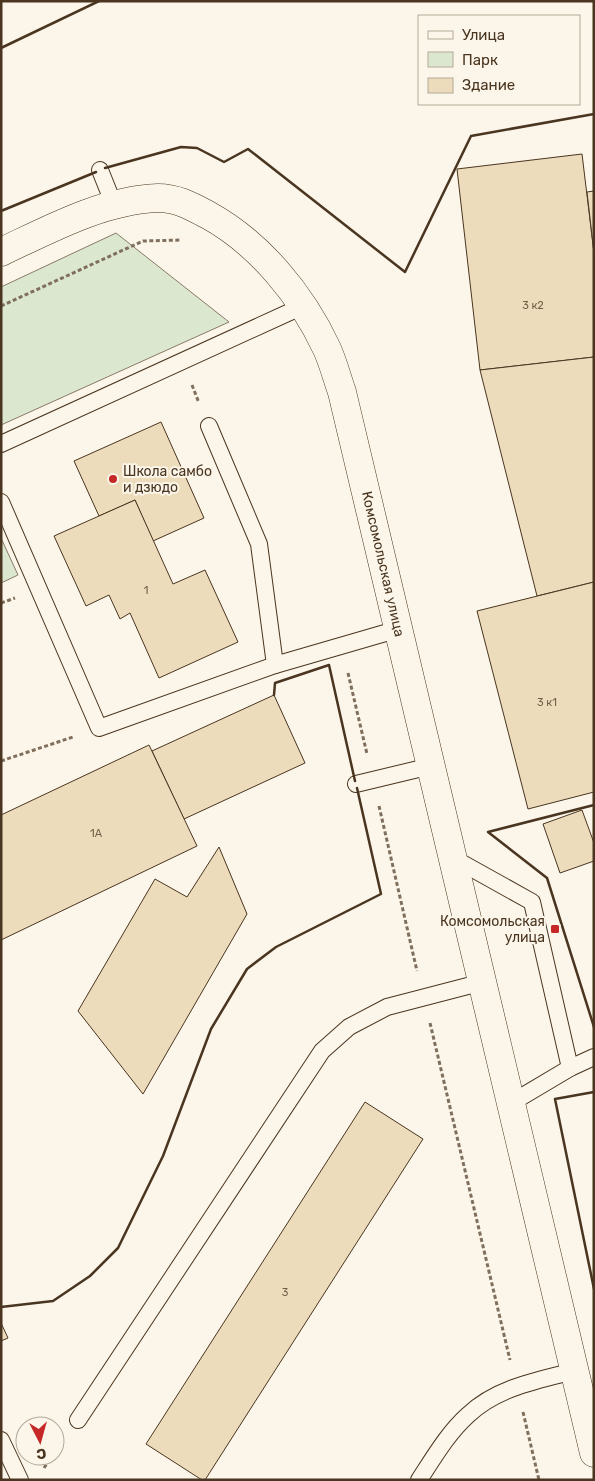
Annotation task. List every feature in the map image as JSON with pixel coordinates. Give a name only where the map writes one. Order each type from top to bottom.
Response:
[{"type":"street","name":"Комсомольская улица","points":[[114,205],[129,201],[160,198],[183,201],[214,218],[247,241],[280,276],[303,306],[327,349],[342,392],[594,1453]]},
{"type":"street","points":[[1,252],[48,230],[114,205]]},
{"type":"lane","points":[[100,170],[114,205]]},
{"type":"lane","points":[[1,444],[303,306]]},
{"type":"lane","points":[[209,426],[259,544],[275,666]]},
{"type":"lane","points":[[1,502],[99,728],[275,666],[399,629]]},
{"type":"lane","points":[[356,784],[431,766]]},
{"type":"lane","points":[[453,858],[532,902],[570,1068]]},
{"type":"lane","points":[[78,1420],[322,1051],[349,1027],[387,1007],[483,982]]},
{"type":"lane","points":[[511,1103],[570,1068],[594,1057]]},
{"type":"lane","points":[[419,1480],[444,1442],[468,1414],[491,1398],[517,1387],[574,1371]]},
{"type":"lane","points":[[1,1440],[20,1480]]},
{"type":"path","points":[[1,306],[143,241],[188,240]]},
{"type":"path","points":[[182,362],[209,426]]},
{"type":"path","points":[[342,646],[539,1480]]},
{"type":"path","points":[[1,761],[99,728]]},
{"type":"green space","points":[[116,233],[229,322],[1,425],[1,287]]},
{"type":"green space","points":[[1,538],[18,575],[1,583]]},
{"type":"building","points":[[582,154],[594,253],[594,357],[480,370],[457,169]]},
{"type":"building","points":[[594,191],[594,253],[587,192]]},
{"type":"building","points":[[594,357],[594,582],[537,596],[480,370]]},
{"type":"building","points":[[161,422],[204,518],[153,541],[135,500],[99,516],[74,461]]},
{"type":"building","points":[[135,500],[173,584],[205,570],[238,642],[159,678],[130,613],[120,619],[109,595],[86,606],[54,536]]},
{"type":"building","points":[[594,582],[594,792],[528,809],[477,611]]},
{"type":"building","points":[[274,695],[305,763],[184,819],[152,751]]},
{"type":"building","points":[[149,745],[197,846],[1,940],[1,815]]},
{"type":"building","points":[[582,810],[594,843],[594,861],[560,873],[543,824]]},
{"type":"building","points":[[219,847],[247,914],[143,1094],[78,1011],[155,879],[187,897]]},
{"type":"building","points":[[365,1102],[423,1139],[205,1480],[202,1480],[146,1444]]},
{"type":"building","points":[[1,1323],[8,1338],[1,1341]]},
{"type":"wall","points":[[1,48],[99,1]]},
{"type":"wall","points":[[105,168],[181,147],[197,148],[224,162],[248,149],[405,272],[471,136],[594,114]]},
{"type":"wall","points":[[1,211],[96,172]]},
{"type":"wall","points":[[274,695],[275,683],[329,665],[355,781]]},
{"type":"wall","points":[[1,1307],[53,1301],[90,1276],[118,1248],[163,1156],[211,1029],[247,969],[276,947],[381,894],[357,788]]},
{"type":"wall","points":[[594,805],[488,832],[547,878],[594,1027]]},
{"type":"wall","points":[[594,1092],[555,1099],[594,1289]]},
{"type":"place","name":"Школа самбо и дзюдо","points":[[113,479]]},
{"type":"place","name":"Комсомольская улица","points":[[555,929]]}]
